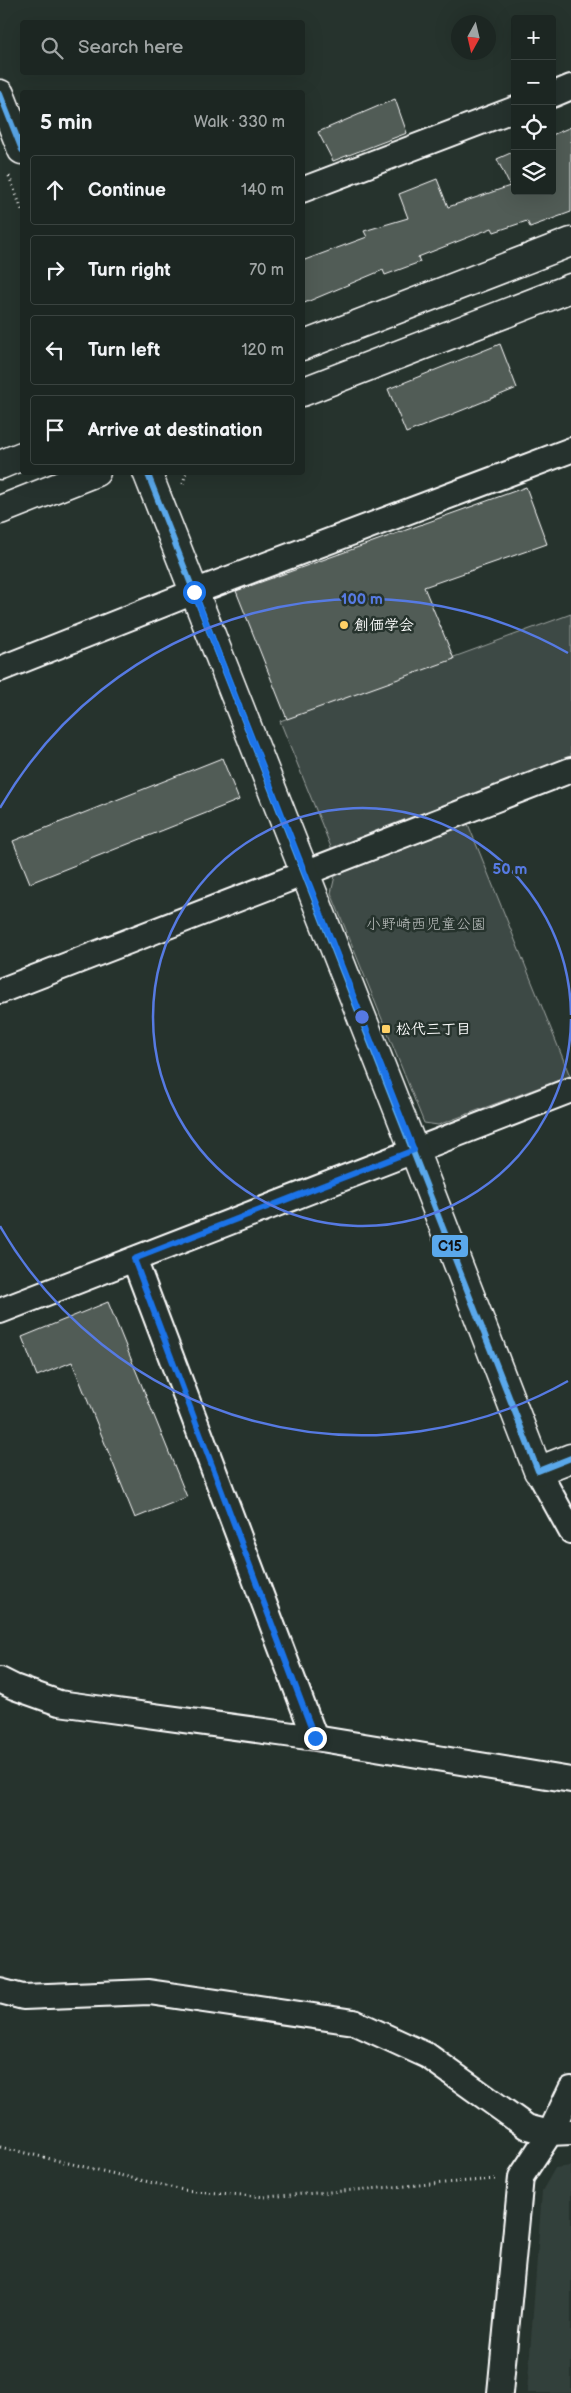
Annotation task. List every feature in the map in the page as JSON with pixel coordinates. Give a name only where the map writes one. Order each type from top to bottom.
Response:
[{"type":"street","points":[[556,94],[571,88]]},
{"type":"street","points":[[0,94],[14,160]]},
{"type":"street","points":[[305,189],[511,111]]},
{"type":"street","points":[[305,345],[571,242]]},
{"type":"street","points":[[305,391],[571,288]]},
{"type":"street","points":[[0,669],[194,592],[571,450]]},
{"type":"street","points":[[0,465],[20,457]]},
{"type":"street","points":[[0,510],[88,475]]},
{"type":"street","points":[[148,475],[414,1150],[538,1471],[571,1532]]},
{"type":"street","points":[[0,991],[571,770]]},
{"type":"street","points":[[0,1311],[571,1090]]},
{"type":"street","points":[[134,1259],[315,1738]]},
{"type":"street","points":[[538,1471],[571,1458]]},
{"type":"street","points":[[0,1680],[59,1703],[315,1738],[571,1780]]},
{"type":"street","points":[[0,1991],[23,1997],[149,1992],[354,2022],[428,2056],[526,2127],[560,2132]]},
{"type":"street","points":[[500,2393],[521,2177],[560,2132],[571,2089]]},
{"type":"path","points":[[14,160],[20,198]]},
{"type":"path","points":[[0,2147],[183,2190],[266,2197],[521,2177]]},
{"type":"shaded area","points":[[571,2166],[571,2393],[527,2393],[542,2191],[555,2168]]},
{"type":"green space","points":[[571,614],[571,761],[333,852],[280,721]]},
{"type":"green space","name":"小野崎西児童公園","points":[[468,824],[570,1076],[438,1125],[424,1123],[331,893],[335,876]]},
{"type":"building","points":[[395,99],[407,133],[333,161],[318,132]]},
{"type":"building","points":[[571,127],[571,212],[530,227],[527,221],[494,232],[492,228],[418,257],[420,262],[385,275],[383,270],[305,303],[305,260],[367,237],[364,231],[408,218],[399,194],[437,179],[448,207],[510,186],[497,159],[511,153],[511,195],[556,195],[556,133]]},
{"type":"building","points":[[500,344],[517,388],[406,433],[388,389]]},
{"type":"building","name":"創価学会","points":[[526,487],[547,544],[424,587],[454,659],[287,719],[236,591]]},
{"type":"building","points":[[222,758],[239,800],[30,883],[13,841]]},
{"type":"building","points":[[108,1302],[187,1497],[135,1518],[72,1362],[37,1376],[22,1337]]},
{"type":"transit line","name":"C15","points":[[0,94],[20,145]]},
{"type":"transit line","name":"C15","points":[[148,475],[538,1471],[571,1458]]},
{"type":"place","name":"創価学会","points":[[344,625]]},
{"type":"place","name":"松代三丁目","points":[[386,1029]]},
{"type":"route","points":[[194,592],[414,1150],[134,1259],[315,1738]]}]
